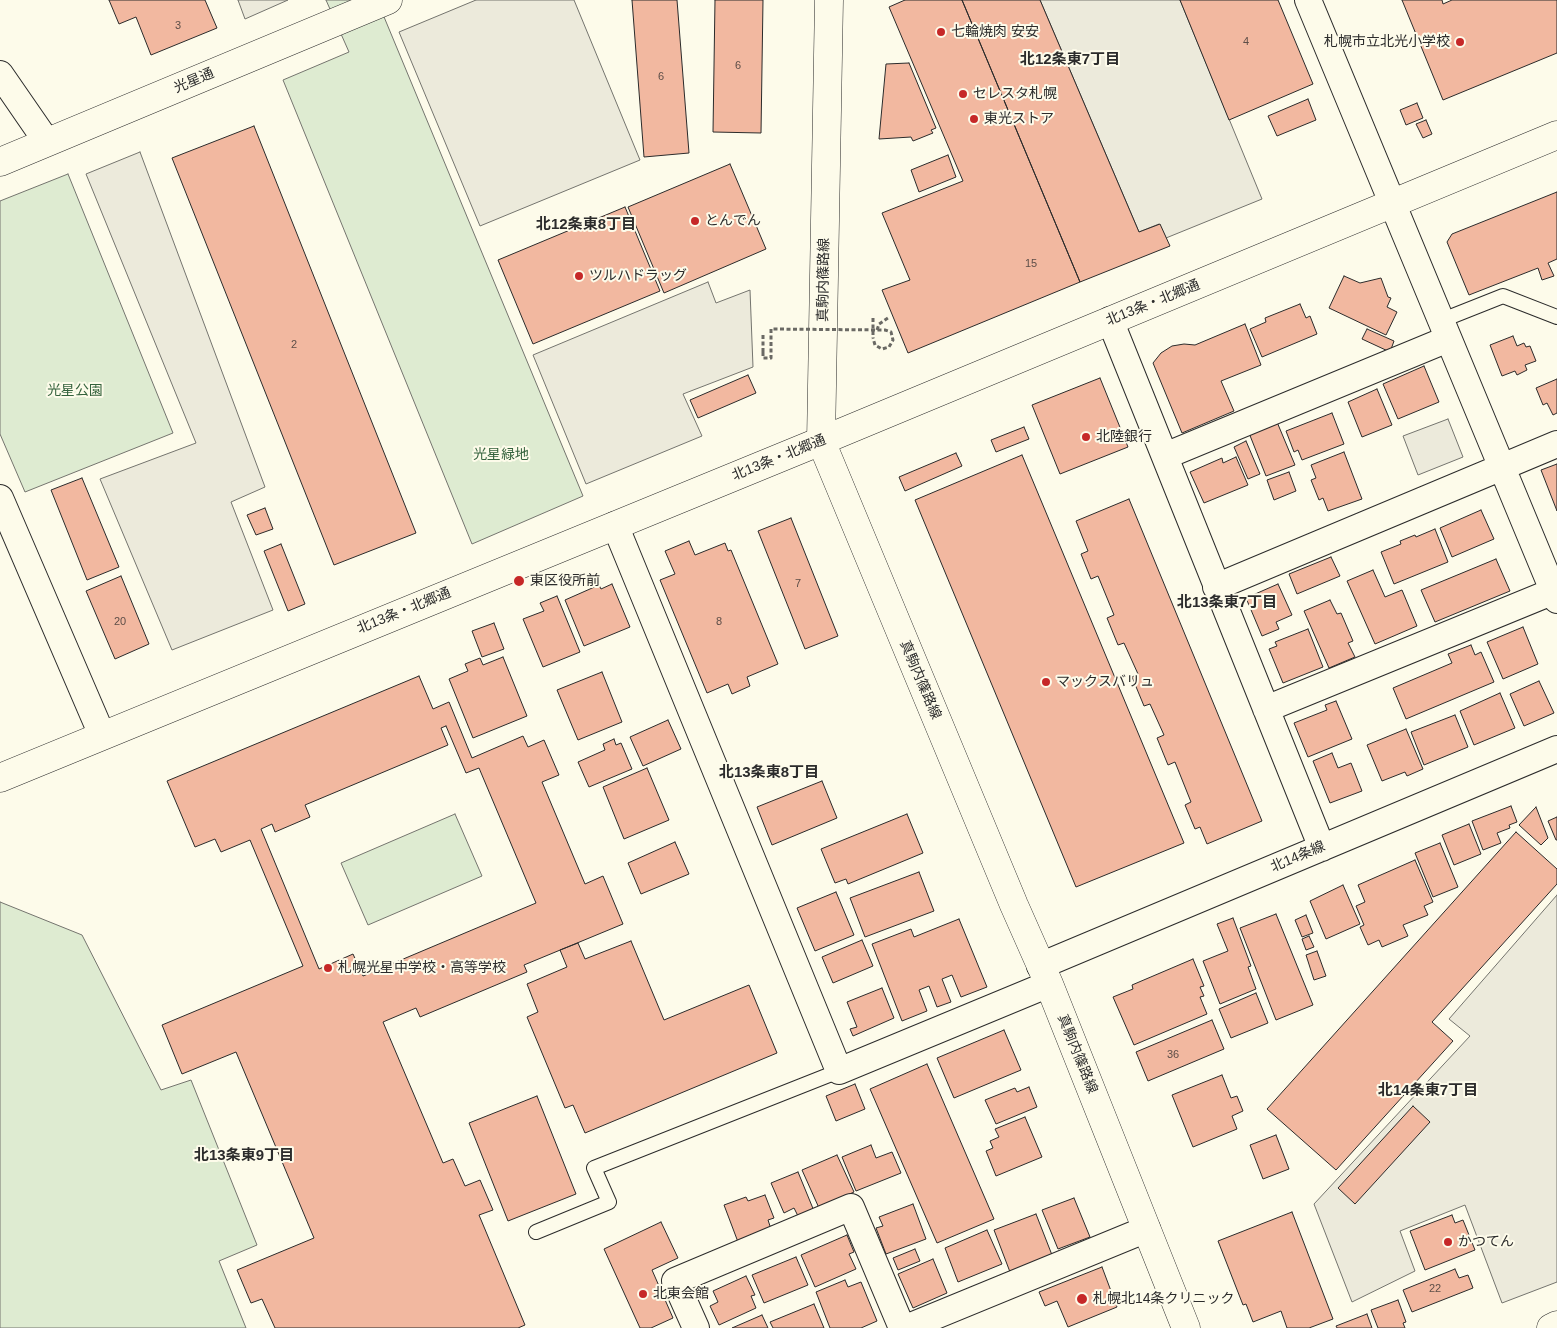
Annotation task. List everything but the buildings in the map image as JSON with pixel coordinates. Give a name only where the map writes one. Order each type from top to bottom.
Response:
[{"type":"street","name":"光星通","points":[[0,162],[388,0]]},
{"type":"street","name":"真駒内篠路線","points":[[829,0],[820,441],[1044,975],[1186,1328]]},
{"type":"street","points":[[1266,709],[1556,594],[1391,204],[1308,0]]},
{"type":"street","points":[[0,74],[47,142]]},
{"type":"street","name":"北13条・北郷通","points":[[0,778],[820,441],[1557,135]]},
{"type":"street","points":[[1110,320],[1322,848]]},
{"type":"street","points":[[1165,456],[1444,330]]},
{"type":"street","points":[[1216,587],[1557,444]]},
{"type":"street","points":[[0,498],[102,735]]},
{"type":"street","points":[[615,525],[839,1071]]},
{"type":"street","name":"北14条線","points":[[839,1071],[1322,848],[1557,749]]},
{"type":"street","points":[[696,1328],[675,1281],[851,1207],[902,1328]]},
{"type":"street","points":[[906,1328],[1147,1229]]},
{"type":"street","points":[[1551,1328],[1557,1325]]},
{"type":"lane","points":[[1444,330],[1503,296],[1557,317]]},
{"type":"lane","points":[[536,1232],[610,1202],[594,1168],[839,1071]]},
{"type":"path","points":[[763,333],[763,358],[771,358],[771,329],[877,330],[891,332],[893,340],[889,347],[882,348],[876,346],[873,338],[873,318]]},
{"type":"path","points":[[877,330],[879,324],[888,318]]},
{"type":"green space","name":"光星緑地","points":[[326,0],[377,0],[583,496],[472,544],[283,80],[349,52]]},
{"type":"green space","name":"光星公園","points":[[68,174],[173,433],[25,492],[0,434],[0,201]]},
{"type":"green space","points":[[455,814],[482,876],[368,925],[341,863]]},
{"type":"green space","points":[[0,902],[82,935],[161,1090],[191,1080],[257,1245],[219,1261],[246,1328],[0,1328]]},
{"type":"shaded area","points":[[238,0],[288,0],[245,19]]},
{"type":"shaded area","points":[[476,0],[574,0],[640,160],[480,226],[399,32]]},
{"type":"shaded area","points":[[1040,0],[1180,0],[1262,199],[1166,238],[1159,224],[1139,232]]},
{"type":"shaded area","points":[[140,152],[265,487],[231,502],[273,610],[172,650],[100,479],[196,443],[86,174]]},
{"type":"shaded area","points":[[708,282],[716,303],[750,290],[753,367],[683,394],[702,436],[586,484],[533,355]]},
{"type":"shaded area","points":[[1448,419],[1463,457],[1418,475],[1403,436]]},
{"type":"shaded area","points":[[1557,895],[1557,1282],[1502,1303],[1465,1205],[1400,1231],[1415,1271],[1352,1302],[1314,1204],[1470,1036],[1449,1019]]},
{"type":"place","name":"七輪焼肉 安安","points":[[941,32]]},
{"type":"place","name":"札幌市立北光小学校","points":[[1460,42]]},
{"type":"place","name":"セレスタ札幌","points":[[963,94]]},
{"type":"place","name":"東光ストア","points":[[974,119]]},
{"type":"place","name":"とんでん","points":[[695,221]]},
{"type":"place","name":"ツルハドラッグ","points":[[579,276]]},
{"type":"place","name":"北陸銀行","points":[[1086,437]]},
{"type":"place","name":"東区役所前","points":[[519,581]]},
{"type":"place","name":"マックスバリュ","points":[[1046,682]]},
{"type":"place","name":"札幌光星中学校・高等学校","points":[[328,968]]},
{"type":"place","name":"かつてん","points":[[1448,1242]]},
{"type":"place","name":"北東会館","points":[[643,1294]]},
{"type":"place","name":"札幌北14条クリニック","points":[[1082,1299]]},
{"type":"district","name":"北12条東7丁目","points":[[1070,60]]},
{"type":"district","name":"北12条東8丁目","points":[[586,225]]},
{"type":"district","name":"北13条東7丁目","points":[[1227,603]]},
{"type":"district","name":"北13条東8丁目","points":[[769,773]]},
{"type":"district","name":"北14条東7丁目","points":[[1428,1091]]},
{"type":"district","name":"北13条東9丁目","points":[[244,1156]]}]
